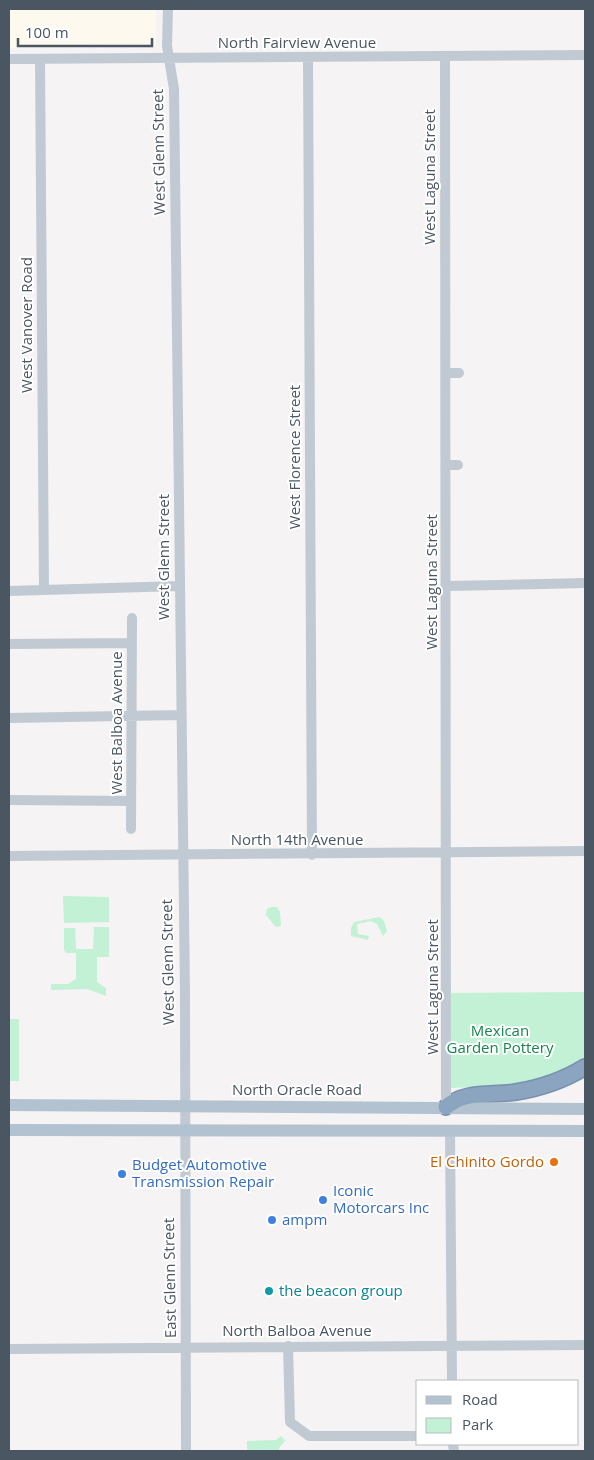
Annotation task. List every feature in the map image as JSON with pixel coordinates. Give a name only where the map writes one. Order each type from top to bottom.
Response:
[{"type":"highway","points":[[446,1107],[458,1098],[466,1096],[514,1092],[541,1087],[570,1076],[585,1067]]},
{"type":"main road","name":"North Oracle Road","points":[[9,1105],[585,1109]]},
{"type":"main road","points":[[9,1130],[585,1131]]},
{"type":"street","name":"West Glenn Street","points":[[168,9],[167,46],[174,89],[180,715],[185,994],[184,1105]]},
{"type":"street","name":"North Fairview Avenue","points":[[9,59],[585,55]]},
{"type":"street","name":"West Laguna Street","points":[[445,57],[448,854],[446,1107]]},
{"type":"street","name":"West Florence Street","points":[[308,58],[312,855]]},
{"type":"street","name":"West Vanover Road","points":[[40,59],[44,590]]},
{"type":"street","points":[[446,373],[459,373]]},
{"type":"street","points":[[446,465],[458,465]]},
{"type":"street","points":[[446,586],[585,584]]},
{"type":"street","points":[[9,591],[179,586]]},
{"type":"street","name":"West Balboa Avenue","points":[[132,618],[132,829]]},
{"type":"street","points":[[9,644],[132,643]]},
{"type":"street","points":[[9,718],[180,715]]},
{"type":"street","points":[[9,800],[132,801]]},
{"type":"street","name":"North 14th Avenue","points":[[9,856],[448,854],[585,851]]},
{"type":"street","name":"East Glenn Street","points":[[184,1105],[186,1451]]},
{"type":"street","points":[[450,1130],[452,1380]]},
{"type":"street","name":"North Balboa Avenue","points":[[9,1349],[585,1345]]},
{"type":"street","points":[[288,1346],[290,1422],[299,1431],[309,1436],[416,1436]]},
{"type":"shaded area","points":[[9,9],[156,9],[156,47],[9,48]]},
{"type":"green space","points":[[63,896],[109,897],[109,922],[64,923]]},
{"type":"green space","points":[[277,907],[280,912],[281,926],[276,927],[266,915],[267,909]]},
{"type":"green space","points":[[380,917],[384,921],[387,931],[383,936],[377,924],[371,921],[357,924],[358,934],[369,936],[368,940],[351,936],[351,928],[354,922]]},
{"type":"green space","points":[[94,927],[109,927],[109,957],[97,957],[97,982],[106,988],[106,996],[87,989],[51,990],[51,984],[68,984],[76,979],[76,953],[66,953],[64,950],[64,928],[75,928],[76,949],[93,949]]},
{"type":"green space","name":"Mexican Garden Pottery","points":[[585,992],[585,1060],[567,1073],[519,1086],[447,1088],[448,993]]},
{"type":"green space","points":[[10,1019],[19,1019],[19,1081],[9,1081]]},
{"type":"green space","points":[[281,1436],[285,1441],[279,1448],[279,1451],[247,1451],[247,1441],[276,1440]]},
{"type":"place","name":"El Chinito Gordo","points":[[554,1162]]},
{"type":"place","name":"Budget Automotive Transmission Repair","points":[[122,1174]]},
{"type":"place","name":"Iconic Motorcars Inc","points":[[323,1200]]},
{"type":"place","name":"ampm","points":[[272,1220]]},
{"type":"place","name":"the beacon group","points":[[269,1291]]}]
